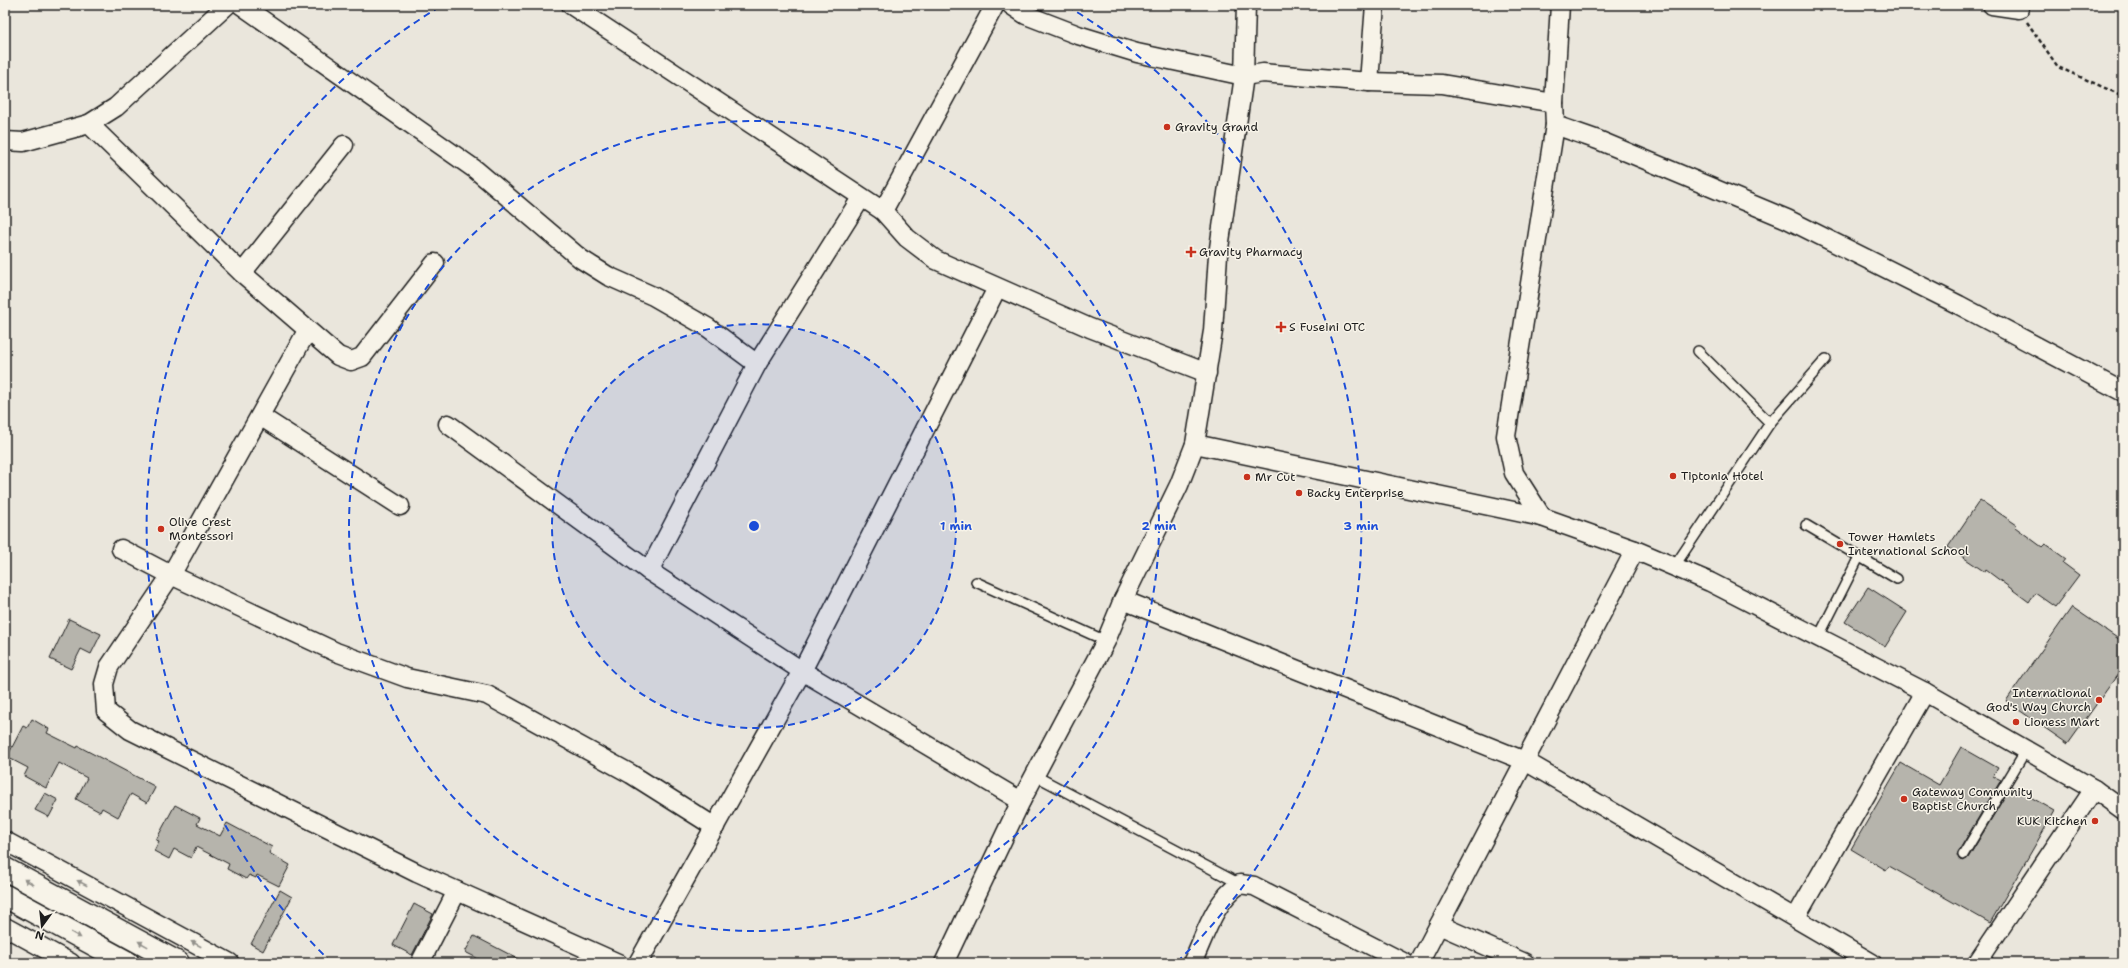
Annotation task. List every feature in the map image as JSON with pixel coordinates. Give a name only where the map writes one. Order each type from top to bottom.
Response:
[{"type":"street","points":[[5,141],[23,142],[89,124],[116,107],[227,5]]},
{"type":"street","points":[[241,5],[476,170],[581,259],[608,276],[653,296],[707,327],[757,364]]},
{"type":"street","points":[[571,5],[882,211],[907,238],[936,260],[1090,328],[1207,373]]},
{"type":"street","points":[[882,211],[995,5]]},
{"type":"street","points":[[944,963],[1034,775],[1106,641],[1123,600],[1179,485],[1195,444],[1213,331],[1218,255],[1244,76],[1246,5]]},
{"type":"street","points":[[1368,82],[1374,5]]},
{"type":"street","points":[[1542,517],[1514,473],[1506,436],[1555,125],[1554,103],[1560,5]]},
{"type":"street","points":[[1992,5],[2019,9]]},
{"type":"street","points":[[1022,8],[1078,35],[1137,53],[1244,76],[1263,73],[1368,82],[1442,84],[1554,103]]},
{"type":"street","points":[[89,124],[242,273],[307,331],[338,356],[351,361],[362,357],[435,263]]},
{"type":"street","points":[[1555,125],[1598,140],[1787,219],[1959,305],[2123,392]]},
{"type":"street","points":[[242,273],[344,145]]},
{"type":"street","points":[[649,571],[757,364],[861,198]]},
{"type":"street","points":[[638,963],[802,671],[997,288]]},
{"type":"street","points":[[307,331],[170,575],[109,667],[104,684],[106,711],[130,730],[457,891],[618,963]]},
{"type":"street","points":[[260,416],[400,506]]},
{"type":"street","points":[[448,424],[649,571],[802,671],[1021,801]]},
{"type":"street","points":[[1195,444],[1542,517],[1635,550],[1710,582],[1925,692],[2094,789],[2123,810]]},
{"type":"street","points":[[121,549],[170,575],[336,652],[407,678],[487,695],[631,774],[715,826]]},
{"type":"street","points":[[1419,963],[1635,550]]},
{"type":"street","points":[[1123,600],[1525,761],[1796,917],[1872,963]]},
{"type":"street","points":[[1796,917],[1925,692]]},
{"type":"street","points":[[1977,963],[2094,789]]},
{"type":"street","points":[[5,841],[230,963]]},
{"type":"street","points":[[5,869],[178,963]]},
{"type":"street","points":[[1192,963],[1221,900],[1240,884],[1254,886],[1405,963]]},
{"type":"street","points":[[420,963],[457,891]]},
{"type":"street","points":[[5,896],[128,963]]},
{"type":"street","points":[[1439,924],[1525,963]]},
{"type":"street","points":[[5,927],[52,958],[72,963]]},
{"type":"lane","points":[[1698,351],[1770,423]]},
{"type":"lane","points":[[1674,567],[1770,423],[1826,359]]},
{"type":"lane","points":[[1806,525],[1897,579]]},
{"type":"lane","points":[[1818,638],[1859,557]]},
{"type":"lane","points":[[976,582],[1106,641]]},
{"type":"lane","points":[[1964,855],[2026,750]]},
{"type":"lane","points":[[1034,775],[1240,884]]},
{"type":"path","points":[[2019,9],[2058,67],[2123,96]]},
{"type":"building","points":[[1980,500],[2017,525],[2015,527],[2042,547],[2045,544],[2066,559],[2063,563],[2079,575],[2055,607],[2035,593],[2029,602],[1986,570],[1985,572],[1948,547]]},
{"type":"building","points":[[1868,587],[1907,612],[1885,647],[1845,622]]},
{"type":"building","points":[[2072,607],[2123,642],[2123,667],[2068,744],[2006,701]]},
{"type":"building","points":[[69,619],[101,634],[91,654],[81,649],[71,669],[50,659]]},
{"type":"building","points":[[32,719],[49,729],[47,733],[77,748],[78,746],[154,786],[155,788],[147,803],[131,794],[118,817],[102,808],[100,812],[76,799],[87,778],[59,763],[46,788],[24,776],[28,768],[7,757],[23,726],[27,728]]},
{"type":"building","points":[[1961,747],[1998,768],[1993,776],[2001,780],[1958,852],[1957,855],[1960,860],[1963,861],[1968,858],[2011,786],[2055,811],[1990,923],[1889,866],[1886,870],[1851,849],[1901,763],[1939,785]]},
{"type":"building","points":[[45,793],[58,800],[49,817],[35,810]]},
{"type":"building","points":[[175,805],[200,818],[197,824],[220,836],[227,823],[272,847],[269,853],[290,865],[279,886],[257,875],[256,878],[249,875],[246,879],[227,869],[229,864],[196,847],[191,858],[174,849],[169,859],[154,851],[159,841],[156,840]]},
{"type":"building","points":[[280,890],[292,897],[263,951],[251,944]]},
{"type":"building","points":[[414,904],[433,914],[412,955],[393,945]]},
{"type":"building","points":[[474,936],[526,963],[487,963],[465,952]]},
{"type":"place","name":"Gravity Grand","points":[[1167,127]]},
{"type":"place","name":"Gravity Pharmacy","points":[[1191,252]]},
{"type":"place","name":"S Fuseini OTC","points":[[1281,327]]},
{"type":"place","name":"Tiptonia Hotel","points":[[1673,476]]},
{"type":"place","name":"Mr Cut","points":[[1247,477]]},
{"type":"place","name":"Backy Enterprise","points":[[1299,493]]},
{"type":"place","name":"Olive Crest Montessori","points":[[161,529]]},
{"type":"place","name":"Tower Hamlets International School","points":[[1840,544]]},
{"type":"place","name":"International God's Way Church","points":[[2099,700]]},
{"type":"place","name":"Lioness Mart","points":[[2016,722]]},
{"type":"place","name":"Gateway Community Baptist Church","points":[[1904,799]]},
{"type":"place","name":"KUK Kitchen","points":[[2095,821]]}]
